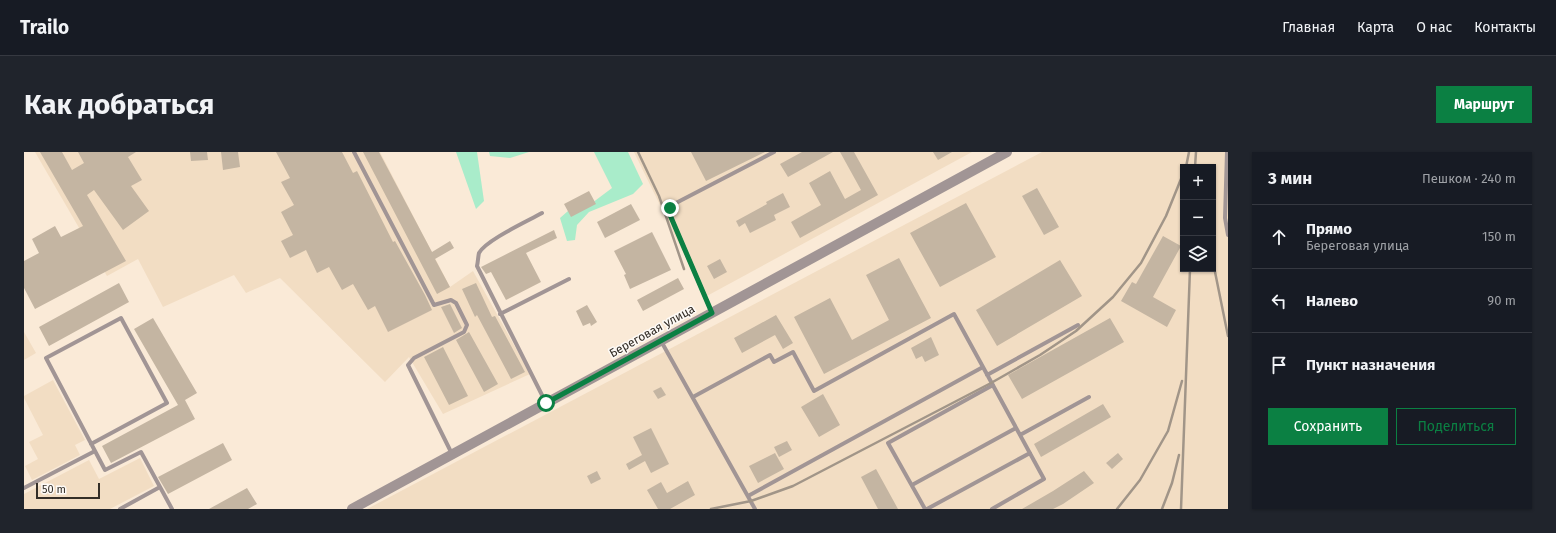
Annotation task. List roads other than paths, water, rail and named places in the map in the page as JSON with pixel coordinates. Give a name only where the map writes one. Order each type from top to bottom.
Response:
[{"type":"street","name":"Береговая улица","points":[[352,509],[1007,152]]},
{"type":"lane","points":[[354,152],[434,305],[451,300],[456,303],[467,325],[464,332],[414,358],[408,364],[452,454]]},
{"type":"lane","points":[[712,313],[670,215],[670,208],[674,204],[774,152]]},
{"type":"lane","points":[[1226,152],[1225,218],[1228,235]]},
{"type":"lane","points":[[542,213],[502,234],[480,253],[477,266],[546,403]]},
{"type":"lane","points":[[500,314],[569,279]]},
{"type":"lane","points":[[693,397],[770,355],[774,362],[793,352],[814,391],[954,314],[1044,479],[992,509]]},
{"type":"lane","points":[[91,444],[167,403],[120,318],[46,358],[91,444],[105,470],[141,452],[172,509]]},
{"type":"lane","points":[[987,375],[1078,325]]},
{"type":"lane","points":[[661,341],[755,509]]},
{"type":"lane","points":[[748,496],[983,367]]},
{"type":"lane","points":[[993,385],[888,443],[926,509],[1030,453]]},
{"type":"lane","points":[[1020,435],[1089,397]]},
{"type":"lane","points":[[912,485],[1016,428]]},
{"type":"lane","points":[[24,488],[95,451]]},
{"type":"lane","points":[[120,509],[160,487]]},
{"type":"railway","points":[[638,152],[659,196],[684,269]]},
{"type":"railway","points":[[1187,164],[1189,152]]},
{"type":"railway","points":[[1195,164],[1196,152]]},
{"type":"railway","points":[[711,509],[751,501],[793,486],[991,383],[1040,355],[1076,331],[1113,297],[1141,263],[1166,216],[1180,181]]},
{"type":"railway","points":[[1181,509],[1190,272]]},
{"type":"railway","points":[[1215,272],[1228,336]]},
{"type":"railway","points":[[1117,509],[1140,480],[1168,431],[1182,381]]},
{"type":"railway","points":[[1162,509],[1172,483],[1179,455]]}]
